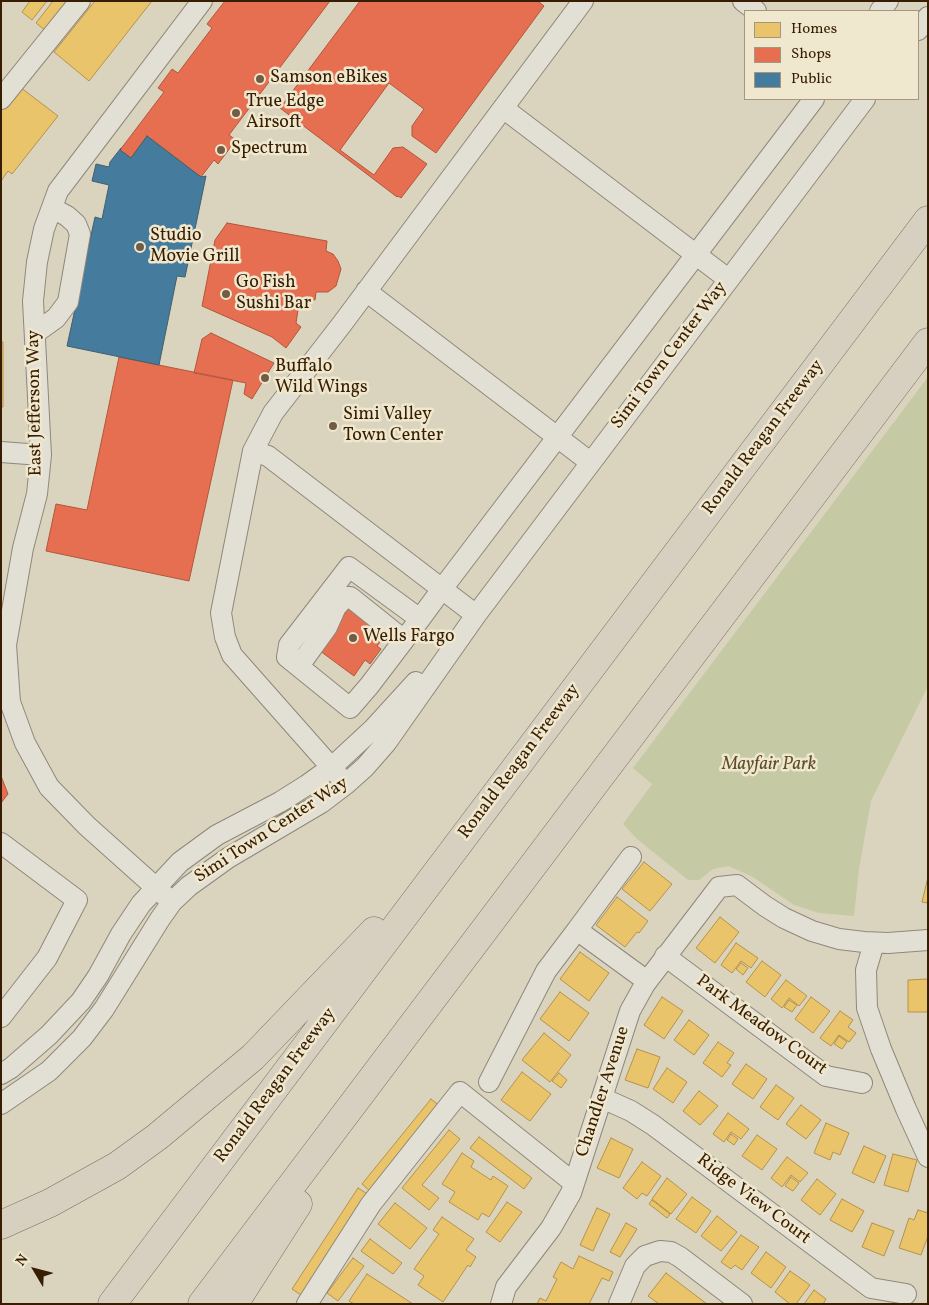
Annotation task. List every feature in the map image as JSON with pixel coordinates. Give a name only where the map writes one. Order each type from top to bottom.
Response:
[{"type":"highway","name":"Ronald Reagan Freeway","points":[[112,1304],[928,220]]},
{"type":"highway","points":[[202,1304],[928,342]]},
{"type":"highway","points":[[1,1225],[50,1203],[117,1166],[157,1137],[253,1057],[461,840]]},
{"type":"highway","points":[[234,1304],[283,1228],[378,1071]]},
{"type":"street","points":[[1,100],[80,1]]},
{"type":"street","name":"East Jefferson Way","points":[[172,902],[88,826],[49,787],[25,743],[10,702],[6,611],[37,494],[41,455],[33,301],[37,262],[44,229],[58,191],[202,1]]},
{"type":"street","points":[[346,784],[232,655],[225,637],[220,613],[253,451],[273,413],[583,1]]},
{"type":"street","points":[[743,1],[755,10]]},
{"type":"street","points":[[919,29],[928,17]]},
{"type":"street","points":[[420,619],[349,567],[289,645],[287,657],[350,708],[369,686],[420,619],[557,436],[813,100]]},
{"type":"street","name":"Simi Town Center Way","points":[[1,1104],[49,1071],[82,1038],[104,1009],[160,919],[172,902],[189,886],[228,858],[321,803],[365,767],[386,743],[476,615],[864,100]]},
{"type":"street","points":[[503,108],[728,279]]},
{"type":"street","points":[[34,332],[56,318],[68,302],[80,234],[76,224],[52,208]]},
{"type":"street","points":[[366,290],[590,462]]},
{"type":"street","points":[[253,451],[268,456],[476,615]]},
{"type":"street","points":[[1,452],[41,455]]},
{"type":"street","points":[[299,666],[327,627],[336,607],[346,597],[350,597],[404,640]]},
{"type":"street","name":"Simi Town Center Way","points":[[1,1074],[11,1068],[49,1035],[81,1001],[141,904],[180,862],[217,835],[287,798],[332,767],[374,728],[476,615]]},
{"type":"street","points":[[1,843],[77,900],[47,958],[1,1017]]},
{"type":"street","points":[[489,1082],[546,971],[631,857]]},
{"type":"street","name":"Chandler Avenue","points":[[501,1304],[506,1287],[551,1228],[571,1193],[630,1011],[647,981],[719,887],[737,885],[784,918],[812,931],[839,939],[874,942]]},
{"type":"street","points":[[577,930],[647,981]]},
{"type":"street","points":[[928,940],[888,943],[874,942],[866,970],[867,1008],[902,1101],[928,1158]]},
{"type":"street","name":"Park Meadow Court","points":[[665,956],[826,1076],[862,1083]]},
{"type":"street","points":[[308,1304],[371,1204],[460,1092],[574,1183]]},
{"type":"street","name":"Ridge View Court","points":[[602,1098],[631,1111],[653,1125],[871,1288],[906,1294]]},
{"type":"street","points":[[619,1304],[635,1266],[645,1256],[660,1251],[671,1252],[680,1257],[742,1304]]},
{"type":"green space","name":"Mayfair Park","points":[[928,377],[928,686],[871,801],[859,869],[854,916],[819,913],[794,905],[753,877],[729,866],[713,869],[699,880],[688,880],[637,839],[623,824],[652,784],[633,768]]},
{"type":"building: Homes","points":[[30,1],[47,1],[32,20],[22,12]]},
{"type":"building: Homes","points":[[53,1],[70,1],[46,31],[36,23]]},
{"type":"building: Homes","points":[[95,1],[152,1],[89,81],[54,52]]},
{"type":"building: Homes","points":[[20,87],[58,116],[12,174],[8,171],[1,181],[1,111]]},
{"type":"building: Homes","points":[[1,342],[3,342],[3,407],[1,407]]},
{"type":"building: Homes","points":[[644,862],[672,884],[650,911],[622,889]]},
{"type":"building: Homes","points":[[928,877],[928,903],[922,902]]},
{"type":"building: Homes","points":[[617,897],[648,921],[625,947],[596,925]]},
{"type":"building: Homes","points":[[720,917],[739,932],[715,963],[696,948]]},
{"type":"building: Homes","points":[[736,943],[758,958],[751,968],[741,961],[732,973],[721,965]]},
{"type":"building: Homes","points":[[580,952],[609,973],[589,1001],[560,979]]},
{"type":"building: Homes","points":[[762,961],[781,975],[765,997],[746,982]]},
{"type":"building: Homes","points":[[741,963],[748,968],[743,975],[736,969]]},
{"type":"building: Homes","points":[[928,979],[928,1012],[908,1012],[908,980]]},
{"type":"building: Homes","points":[[786,980],[807,996],[799,1006],[789,998],[782,1008],[771,999]]},
{"type":"building: Homes","points":[[560,992],[589,1013],[569,1041],[540,1019]]},
{"type":"building: Homes","points":[[662,997],[683,1011],[664,1039],[644,1025]]},
{"type":"building: Homes","points":[[811,997],[830,1011],[813,1033],[795,1019]]},
{"type":"building: Homes","points":[[789,1000],[797,1005],[792,1012],[784,1007]]},
{"type":"building: Homes","points":[[840,1011],[853,1020],[848,1027],[856,1033],[849,1042],[839,1035],[831,1046],[820,1038]]},
{"type":"building: Homes","points":[[689,1020],[709,1035],[694,1055],[674,1040]]},
{"type":"building: Homes","points":[[544,1033],[571,1055],[550,1082],[522,1060]]},
{"type":"building: Homes","points":[[839,1036],[847,1042],[842,1049],[834,1044]]},
{"type":"building: Homes","points":[[718,1042],[734,1053],[727,1063],[731,1065],[722,1077],[703,1063]]},
{"type":"building: Homes","points":[[637,1049],[660,1057],[648,1088],[625,1080]]},
{"type":"building: Homes","points":[[746,1064],[767,1079],[753,1099],[732,1084]]},
{"type":"building: Homes","points":[[667,1068],[687,1082],[673,1103],[653,1089]]},
{"type":"building: Homes","points":[[522,1072],[551,1094],[530,1121],[501,1100]]},
{"type":"building: Homes","points":[[559,1073],[567,1080],[561,1088],[552,1081]]},
{"type":"building: Homes","points":[[776,1085],[794,1098],[778,1120],[760,1107]]},
{"type":"building: Homes","points":[[699,1091],[718,1106],[700,1125],[683,1111]]},
{"type":"building: Homes","points":[[431,1099],[441,1107],[372,1193],[362,1184]]},
{"type":"building: Homes","points":[[801,1105],[821,1120],[806,1139],[786,1124]]},
{"type":"building: Homes","points":[[728,1113],[749,1129],[741,1139],[731,1132],[724,1142],[713,1134]]},
{"type":"building: Homes","points":[[826,1123],[849,1133],[840,1155],[833,1152],[830,1160],[814,1153]]},
{"type":"building: Homes","points":[[449,1130],[460,1139],[422,1185],[439,1198],[429,1210],[402,1188]]},
{"type":"building: Homes","points":[[731,1134],[738,1139],[734,1145],[727,1140]]},
{"type":"building: Homes","points":[[757,1135],[777,1149],[762,1170],[742,1156]]},
{"type":"building: Homes","points":[[479,1137],[532,1178],[524,1189],[470,1148]]},
{"type":"building: Homes","points":[[611,1138],[633,1149],[619,1178],[597,1168]]},
{"type":"building: Homes","points":[[864,1146],[886,1156],[874,1183],[852,1173]]},
{"type":"building: Homes","points":[[462,1153],[474,1161],[471,1167],[491,1180],[493,1176],[508,1186],[489,1217],[482,1213],[478,1220],[449,1202],[455,1192],[442,1184]]},
{"type":"building: Homes","points":[[893,1154],[917,1160],[908,1192],[884,1185]]},
{"type":"building: Homes","points":[[787,1157],[808,1173],[800,1182],[791,1175],[782,1187],[771,1178]]},
{"type":"building: Homes","points":[[642,1162],[661,1176],[647,1196],[642,1193],[637,1199],[623,1188]]},
{"type":"building: Homes","points":[[791,1177],[799,1183],[793,1191],[785,1186]]},
{"type":"building: Homes","points":[[667,1178],[687,1194],[671,1214],[652,1199]]},
{"type":"building: Homes","points":[[817,1179],[836,1194],[820,1215],[801,1200]]},
{"type":"building: Homes","points":[[358,1188],[369,1195],[304,1297],[292,1289]]},
{"type":"building: Homes","points":[[692,1197],[711,1211],[696,1233],[676,1219]]},
{"type":"building: Homes","points":[[842,1199],[864,1211],[852,1232],[830,1220]]},
{"type":"building: Homes","points":[[652,1200],[670,1214],[667,1218],[649,1204]]},
{"type":"building: Homes","points":[[507,1202],[522,1212],[500,1242],[486,1232]]},
{"type":"building: Homes","points":[[395,1203],[427,1228],[410,1249],[378,1224]]},
{"type":"building: Homes","points":[[597,1208],[610,1214],[593,1251],[580,1245]]},
{"type":"building: Homes","points":[[918,1210],[928,1213],[928,1236],[921,1255],[899,1248],[909,1218],[914,1220]]},
{"type":"building: Homes","points":[[717,1216],[737,1232],[721,1251],[701,1236]]},
{"type":"building: Homes","points":[[442,1217],[474,1239],[466,1250],[476,1257],[470,1267],[468,1265],[443,1302],[418,1285],[424,1276],[414,1269],[439,1234],[433,1230]]},
{"type":"building: Homes","points":[[626,1223],[637,1229],[620,1257],[610,1252]]},
{"type":"building: Homes","points":[[872,1223],[894,1231],[884,1256],[862,1247]]},
{"type":"building: Homes","points":[[741,1235],[759,1247],[742,1270],[735,1265],[731,1269],[721,1262]]},
{"type":"building: Homes","points":[[370,1239],[402,1263],[393,1274],[361,1251]]},
{"type":"building: Homes","points":[[766,1252],[786,1267],[771,1288],[751,1273]]},
{"type":"building: Homes","points":[[579,1256],[613,1272],[609,1281],[602,1278],[589,1304],[537,1304],[540,1298],[546,1301],[557,1279],[553,1277],[561,1262],[573,1269]]},
{"type":"building: Homes","points":[[353,1258],[364,1266],[338,1301],[327,1293]]},
{"type":"building: Homes","points":[[790,1271],[810,1285],[796,1304],[790,1304],[775,1292]]},
{"type":"building: Homes","points":[[666,1273],[707,1304],[659,1304],[648,1296]]},
{"type":"building: Homes","points":[[367,1274],[413,1304],[354,1304],[349,1301]]},
{"type":"building: Homes","points":[[814,1290],[826,1299],[823,1304],[804,1304]]},
{"type":"building: Shops","points":[[225,1],[330,1],[229,135],[236,140],[218,164],[214,160],[201,177],[147,136],[131,158],[120,150],[164,92],[158,88],[172,69],[178,73],[212,28],[207,24]]},
{"type":"building: Shops","points":[[360,1],[538,1],[544,6],[436,153],[412,136],[412,126],[424,109],[389,83],[340,150],[374,175],[393,148],[403,147],[427,164],[401,198],[397,197],[280,108]]},
{"type":"building: Shops","points":[[227,223],[327,241],[326,251],[333,254],[338,261],[341,269],[336,286],[328,292],[316,292],[315,300],[300,298],[296,323],[301,327],[286,348],[272,337],[202,306],[215,240]]},
{"type":"building: Shops","points":[[211,333],[274,363],[252,399],[244,394],[246,383],[194,373],[202,339]]},
{"type":"building: Shops","points":[[119,357],[233,380],[189,581],[46,551],[56,504],[87,510]]},
{"type":"building: Shops","points":[[351,605],[388,632],[377,646],[381,649],[370,664],[365,660],[354,676],[308,642],[326,639]]},
{"type":"building: Shops","points":[[1,776],[8,794],[1,803]]},
{"type":"building: Public","name":"Studio Movie Grill","points":[[147,136],[201,177],[206,176],[185,277],[177,276],[159,365],[67,346],[95,217],[102,219],[109,185],[92,181],[96,164],[109,167],[110,162],[121,148],[120,150],[131,158]]},
{"type":"place","name":"Samson eBikes","points":[[260,79]]},
{"type":"place","name":"True Edge Airsoft","points":[[236,113]]},
{"type":"place","name":"Spectrum","points":[[221,150]]},
{"type":"place","name":"Studio Movie Grill","points":[[140,247]]},
{"type":"place","name":"Go Fish Sushi Bar","points":[[226,294]]},
{"type":"place","name":"Buffalo Wild Wings","points":[[265,378]]},
{"type":"place","name":"Simi Valley Town Center","points":[[333,426]]},
{"type":"place","name":"Wells Fargo","points":[[353,638]]}]
